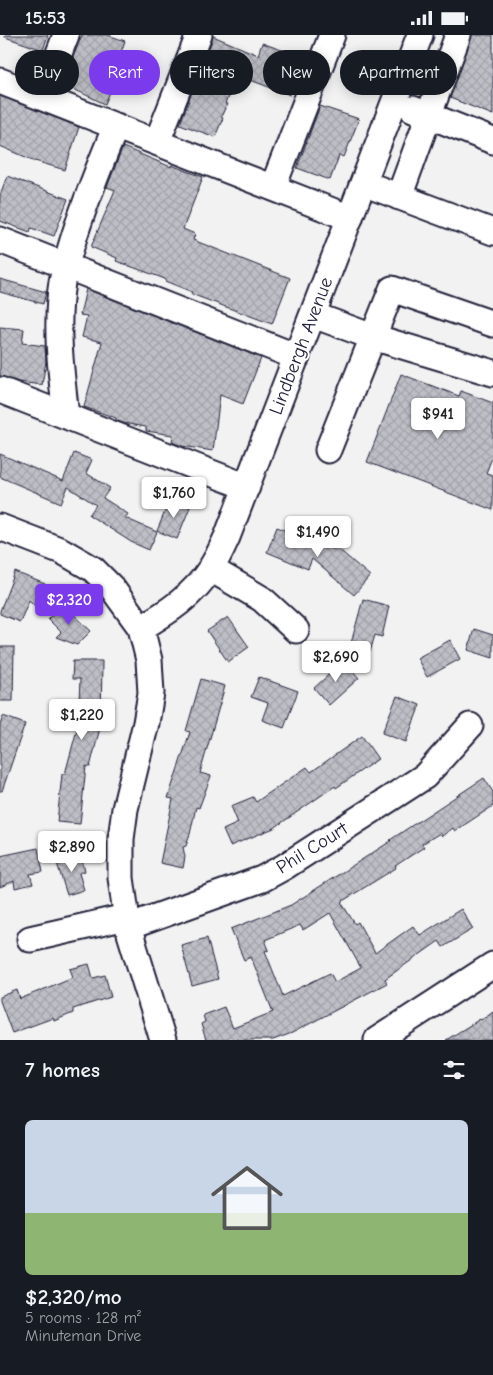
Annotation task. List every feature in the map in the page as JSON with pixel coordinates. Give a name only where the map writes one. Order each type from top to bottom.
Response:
[{"type":"street","points":[[42,97],[66,35]]},
{"type":"street","points":[[157,142],[199,35]]},
{"type":"street","points":[[273,187],[332,35]]},
{"type":"street","name":"Lindbergh Avenue","points":[[140,628],[168,612],[189,596],[211,569],[227,537],[420,35]]},
{"type":"street","points":[[399,197],[458,35]]},
{"type":"street","points":[[0,81],[350,218]]},
{"type":"street","points":[[395,101],[493,141]]},
{"type":"street","points":[[66,416],[59,325],[65,266],[88,195],[116,126]]},
{"type":"street","points":[[363,183],[493,232]]},
{"type":"street","points":[[0,241],[297,357]]},
{"type":"street","points":[[328,450],[392,289],[493,324]]},
{"type":"street","points":[[313,315],[373,337],[493,373]]},
{"type":"street","points":[[0,390],[247,487]]},
{"type":"street","points":[[0,527],[62,551],[93,569],[112,588],[140,628],[149,660],[151,693],[146,723],[125,809],[121,839],[121,878],[127,922],[163,1040]]},
{"type":"street","points":[[211,569],[262,599],[296,630]]},
{"type":"street","name":"Phil Court","points":[[30,939],[127,922],[262,879],[284,867],[425,776],[470,727]]},
{"type":"street","points":[[377,1040],[493,965]]},
{"type":"building","points":[[5,35],[48,35],[43,50],[5,37]]},
{"type":"building","points":[[82,35],[108,35],[125,41],[122,50],[89,50],[89,95],[109,95],[105,104],[79,92],[79,50],[76,50]]},
{"type":"building","points":[[472,35],[493,35],[493,115],[450,98],[451,95],[457,95],[457,78]]},
{"type":"building","points":[[213,36],[246,50],[208,50]]},
{"type":"building","points":[[262,43],[282,50],[263,50],[263,85],[253,81],[253,53],[258,55]]},
{"type":"building","points":[[191,95],[229,95],[221,117],[223,118],[215,137],[180,124]]},
{"type":"building","points":[[0,96],[79,127],[65,170],[35,161],[0,146]]},
{"type":"building","points":[[320,106],[359,119],[344,157],[339,156],[330,180],[297,168]]},
{"type":"building","points":[[123,147],[171,167],[171,165],[203,177],[183,229],[195,234],[193,240],[290,278],[272,324],[191,294],[192,292],[165,281],[165,279],[116,261],[117,258],[91,247],[115,190],[107,187]]},
{"type":"building","points":[[7,176],[68,199],[54,236],[31,228],[30,232],[0,221],[0,195]]},
{"type":"building","points":[[0,279],[46,292],[43,304],[0,292]]},
{"type":"building","points":[[86,289],[261,358],[243,404],[220,395],[213,451],[182,446],[172,442],[173,435],[146,431],[146,427],[123,423],[116,420],[116,418],[84,407],[102,342],[82,337],[87,316],[80,315]]},
{"type":"building","points":[[0,327],[24,329],[22,343],[45,346],[46,361],[42,385],[19,382],[0,376]]},
{"type":"building","points":[[401,374],[459,396],[461,391],[493,403],[493,455],[486,473],[493,475],[493,510],[367,462]]},
{"type":"building","points":[[74,453],[92,460],[86,473],[110,488],[103,498],[128,514],[125,518],[157,532],[149,550],[131,542],[89,515],[96,505],[68,487],[61,503],[0,477],[0,454],[63,481]]},
{"type":"building","points":[[170,499],[190,507],[177,539],[157,531]]},
{"type":"building","points":[[277,527],[333,549],[336,547],[370,576],[354,595],[312,559],[308,569],[267,552]]},
{"type":"building","points":[[15,572],[45,584],[36,607],[29,600],[20,622],[0,614]]},
{"type":"building","points":[[363,599],[389,606],[382,637],[375,635],[370,652],[350,647]]},
{"type":"building","points":[[63,604],[91,631],[77,645],[56,637],[61,632],[48,619]]},
{"type":"building","points":[[228,617],[249,647],[228,662],[207,631]]},
{"type":"building","points":[[474,629],[493,635],[493,658],[468,650]]},
{"type":"building","points":[[450,640],[460,659],[427,677],[417,658]]},
{"type":"building","points":[[0,647],[14,647],[13,701],[0,701]]},
{"type":"building","points":[[73,661],[102,661],[101,724],[90,767],[86,766],[80,824],[57,822],[62,774],[65,774],[84,703],[79,703],[80,679],[72,679]]},
{"type":"building","points":[[344,661],[359,678],[329,705],[314,688]]},
{"type":"building","points":[[259,677],[298,691],[284,728],[262,720],[268,703],[251,697]]},
{"type":"building","points":[[201,679],[225,686],[200,773],[211,776],[199,808],[196,807],[190,834],[186,846],[183,847],[185,857],[183,868],[160,863],[173,799],[168,798],[190,732],[186,731]]},
{"type":"building","points":[[397,696],[420,705],[406,742],[382,733]]},
{"type":"building","points":[[3,716],[25,724],[2,791],[0,791],[0,725]]},
{"type":"building","points":[[362,736],[378,759],[274,828],[230,846],[223,830],[238,823],[231,806],[253,797],[256,802],[307,767],[311,772]]},
{"type":"building","points":[[484,778],[493,792],[493,806],[455,831],[453,828],[442,836],[440,833],[422,844],[424,847],[395,866],[396,868],[341,902],[355,924],[358,922],[375,953],[413,926],[420,935],[461,909],[473,929],[443,947],[439,941],[385,979],[387,983],[292,1033],[273,1040],[206,1040],[201,1024],[205,1022],[203,1015],[224,1007],[233,1028],[273,1012],[251,957],[244,960],[231,929],[291,905]],"holes":[[[330,913],[361,968],[335,982],[330,973],[283,996],[265,951],[269,950],[265,940],[300,925],[303,930]]]},
{"type":"building","points":[[38,848],[43,872],[30,874],[33,884],[15,888],[14,881],[0,887],[0,856]]},
{"type":"building","points":[[80,853],[85,871],[79,873],[84,890],[67,895],[56,860]]},
{"type":"building","points":[[207,938],[218,979],[192,986],[181,945]]},
{"type":"building","points":[[89,964],[93,978],[105,975],[111,997],[73,1009],[73,1013],[54,1021],[53,1018],[12,1033],[0,997],[17,990],[20,999],[73,977],[70,969]]},
{"type":"building","points":[[493,1011],[493,1040],[446,1040],[481,1020]]}]
